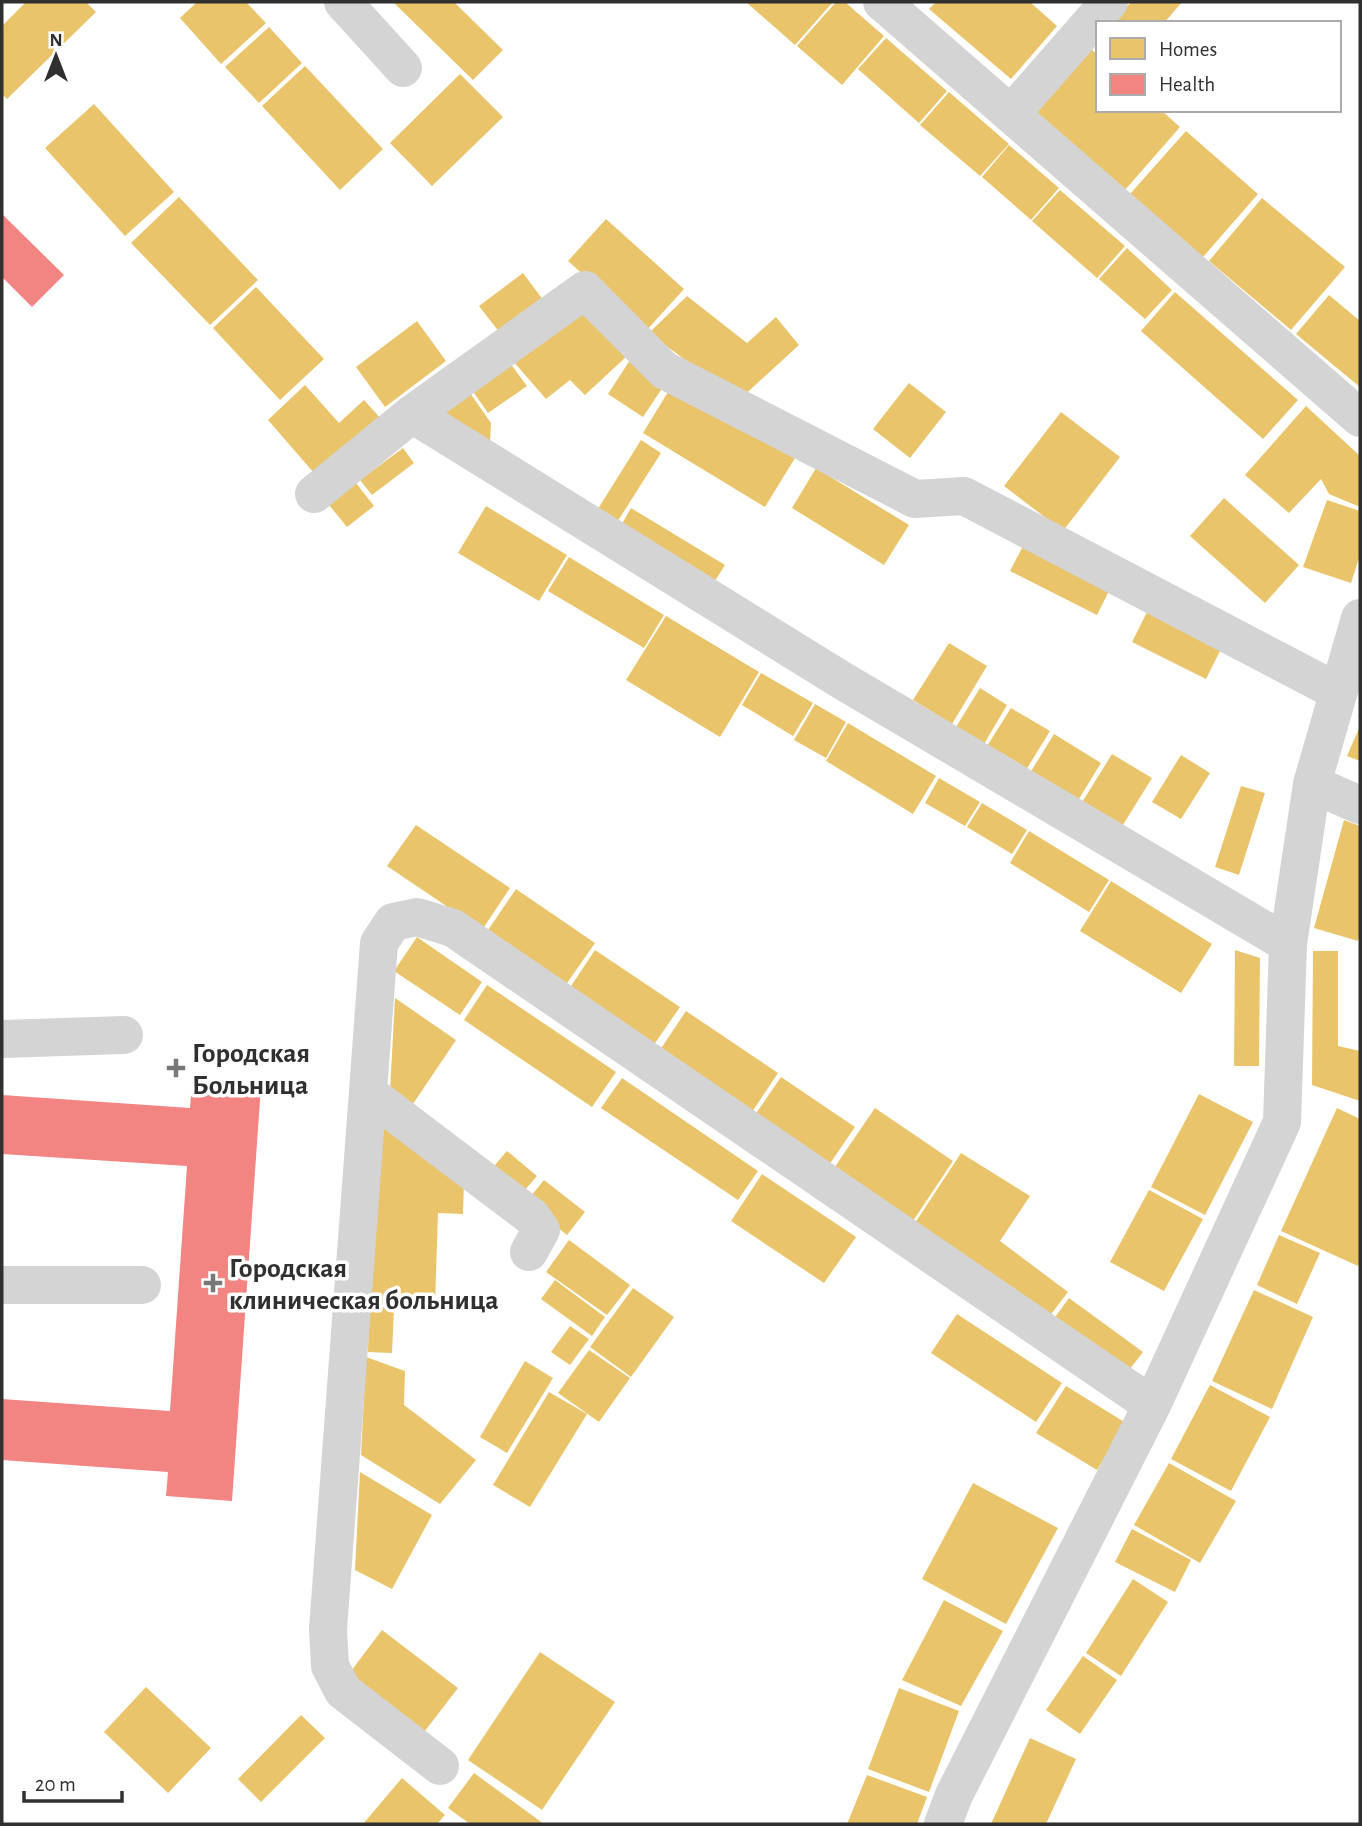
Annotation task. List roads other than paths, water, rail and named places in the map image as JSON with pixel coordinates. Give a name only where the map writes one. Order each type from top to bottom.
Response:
[{"type":"street","points":[[343,2],[403,68]]},
{"type":"street","points":[[882,2],[1360,418]]},
{"type":"street","points":[[1011,114],[1109,2]]},
{"type":"street","points":[[314,494],[412,414],[584,290],[664,370],[915,499],[964,496],[1338,692]]},
{"type":"street","points":[[412,414],[843,681],[1288,944]]},
{"type":"street","points":[[943,1824],[954,1795],[1152,1405],[1282,1122],[1288,944],[1312,784],[1360,618]]},
{"type":"street","points":[[1312,784],[1360,804]]},
{"type":"street","points":[[440,1766],[343,1691],[330,1666],[328,1629],[379,943],[393,922],[416,917],[453,929],[1152,1405]]},
{"type":"street","points":[[2,1039],[124,1035]]},
{"type":"street","points":[[368,1093],[531,1217],[541,1230],[529,1252]]},
{"type":"street","points":[[2,1285],[142,1284]]},
{"type":"place","name":"Городская Больница","points":[[176,1068]]},
{"type":"place","name":"Городская клиническая больница","points":[[213,1283]]}]
